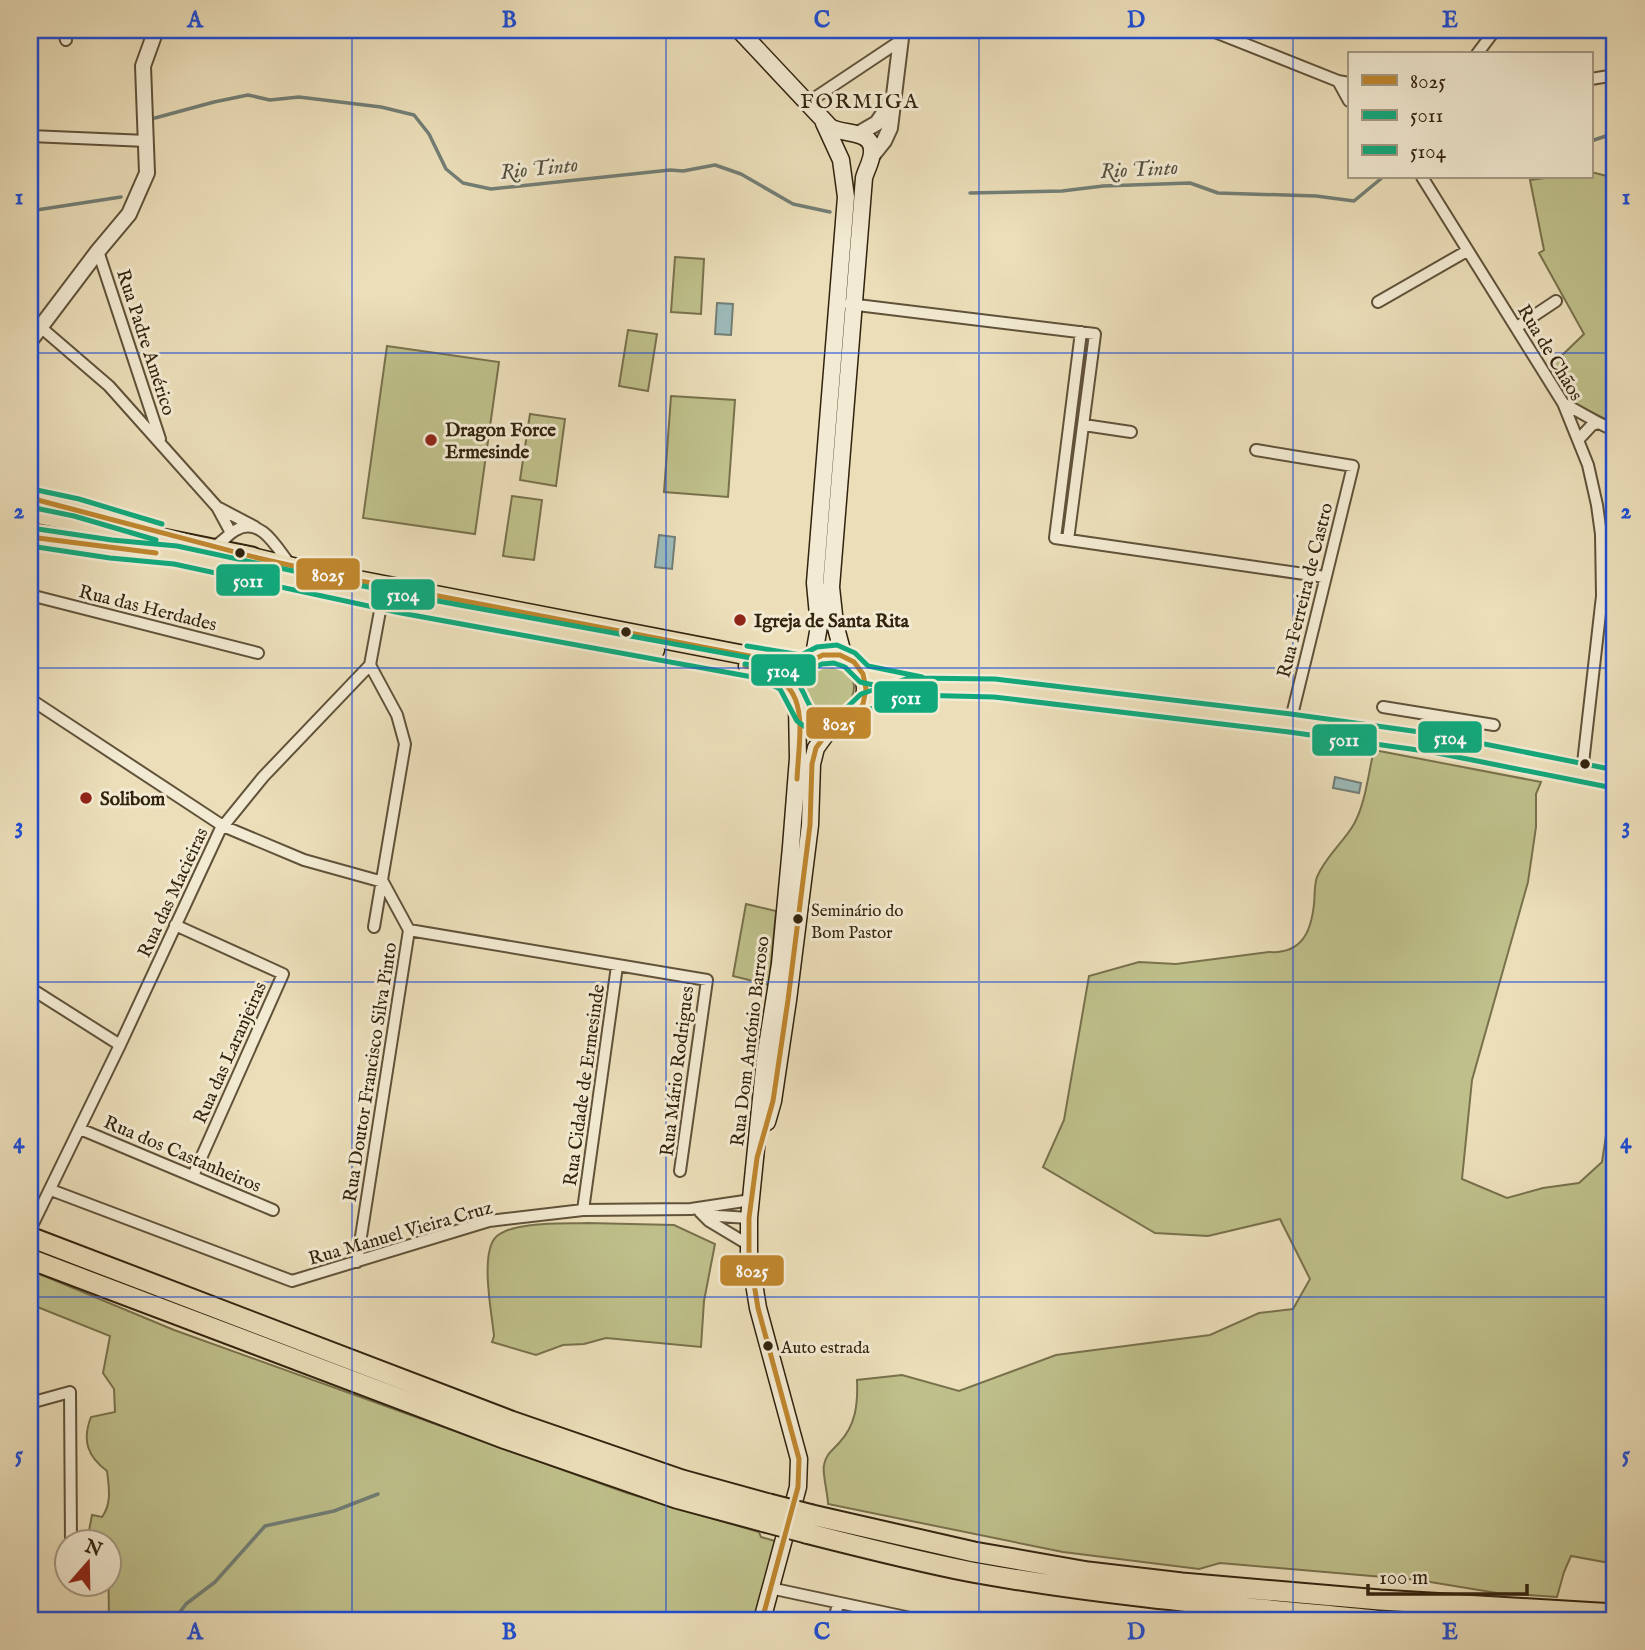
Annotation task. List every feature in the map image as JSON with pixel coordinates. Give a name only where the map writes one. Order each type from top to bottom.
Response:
[{"type":"highway","points":[[30,512],[66,525],[174,555]]},
{"type":"highway","points":[[30,523],[66,525],[252,557]]},
{"type":"highway","points":[[30,1237],[511,1421],[682,1480],[767,1513]]},
{"type":"highway","points":[[30,1259],[506,1439],[676,1498],[1088,1572],[1380,1600],[1615,1614]]},
{"type":"highway","points":[[809,1524],[881,1552],[973,1572],[1182,1602],[1375,1620]]},
{"type":"main road","points":[[740,30],[821,118],[837,131],[855,134],[868,140],[872,150],[863,188],[831,587],[835,624],[843,654]]},
{"type":"main road","points":[[821,118],[840,158],[850,167],[866,164],[871,158]]},
{"type":"main road","points":[[795,697],[795,676],[809,660],[819,626],[815,583],[846,197],[840,144],[843,139],[855,134]]},
{"type":"main road","points":[[30,498],[291,566],[741,654],[809,660],[828,652],[843,654],[855,662],[863,674],[867,687],[865,702],[857,714],[846,722],[831,726],[817,723],[805,716],[795,697],[773,673],[760,668],[382,600],[174,555],[30,537]]},
{"type":"main road","points":[[863,674],[911,686],[995,688],[1290,723],[1433,744],[1615,779]]},
{"type":"main road","points":[[865,702],[911,686]]},
{"type":"main road","name":"Rua Dom António Barroso","points":[[757,1158],[765,1059],[780,964],[799,758],[795,697]]},
{"type":"main road","name":"Rua Dom António Barroso","points":[[757,1158],[773,1101],[788,1000],[810,825],[812,764],[816,748],[831,726]]},
{"type":"main road","points":[[757,1158],[749,1218],[749,1245],[758,1308],[799,1459],[798,1487],[762,1620]]},
{"type":"street","points":[[30,341],[98,251],[129,215],[147,173],[143,66],[156,30]]},
{"type":"street","points":[[807,103],[901,34],[930,30]]},
{"type":"street","points":[[1210,30],[1344,82]]},
{"type":"street","points":[[1479,52],[1495,30]]},
{"type":"street","points":[[871,158],[887,135],[901,34]]},
{"type":"street","points":[[1488,41],[1488,52]]},
{"type":"street","points":[[1592,79],[1615,75]]},
{"type":"street","points":[[855,134],[877,123],[893,95]]},
{"type":"street","points":[[30,136],[147,141]]},
{"type":"street","name":"Rua de Chãos","points":[[1424,178],[1563,403],[1588,465],[1601,540],[1602,596],[1582,772]]},
{"type":"street","name":"Rua Padre Américo","points":[[98,251],[162,445]]},
{"type":"street","points":[[1378,302],[1468,251]]},
{"type":"street","points":[[839,267],[845,281],[845,300],[853,304],[1095,334],[1068,540]]},
{"type":"street","points":[[1517,327],[1556,301]]},
{"type":"street","points":[[834,338],[841,327],[845,308],[853,304]]},
{"type":"street","name":"Rua Padre Américo","points":[[30,318],[109,386],[217,507],[231,533]]},
{"type":"street","points":[[1081,332],[1055,538],[1325,577]]},
{"type":"street","points":[[1563,403],[1615,431]]},
{"type":"street","points":[[1578,439],[1592,425],[1599,423]]},
{"type":"street","points":[[1084,425],[1131,432]]},
{"type":"street","name":"Rua Ferreira de Castro","points":[[1256,450],[1353,466],[1290,723]]},
{"type":"street","name":"Rua Padre Américo","points":[[217,507],[257,528],[275,543],[291,566]]},
{"type":"street","points":[[213,547],[239,528],[257,528]]},
{"type":"street","points":[[1601,540],[1615,548]]},
{"type":"street","points":[[1602,596],[1615,576]]},
{"type":"street","name":"Rua das Herdades","points":[[30,595],[258,653]]},
{"type":"street","points":[[374,927],[405,744],[397,715],[370,665],[382,600]]},
{"type":"street","name":"Rua das Macieiras","points":[[30,1230],[223,826],[263,778],[370,665]]},
{"type":"street","points":[[30,699],[223,826],[304,860],[383,882],[410,930]]},
{"type":"street","points":[[1383,708],[1494,725]]},
{"type":"street","points":[[1433,744],[1437,716]]},
{"type":"street","name":"Rua das Laranjeiras","points":[[175,925],[283,974],[193,1177]]},
{"type":"street","name":"Rua Cidade de Ermesinde","points":[[410,930],[617,966],[583,1210]]},
{"type":"street","name":"Rua Doutor Francisco Silva Pinto","points":[[357,1262],[410,930]]},
{"type":"street","name":"Rua Mário Rodrigues","points":[[617,966],[707,980],[680,1171]]},
{"type":"street","points":[[30,988],[120,1045]]},
{"type":"street","name":"Rua dos Castanheiros","points":[[80,1129],[273,1210]]},
{"type":"street","name":"Rua Manuel Vieira Cruz","points":[[51,1190],[292,1281],[489,1221],[583,1210],[696,1210],[751,1200]]},
{"type":"street","points":[[696,1210],[749,1245]]},
{"type":"street","name":"Rua Manuel Vieira Cruz","points":[[696,1210],[718,1216],[749,1218]]},
{"type":"street","points":[[30,1404],[70,1392],[71,1528]]},
{"type":"street","points":[[770,1588],[920,1620]]},
{"type":"street","points":[[834,1620],[838,1604]]},
{"type":"green space","points":[[1592,172],[1615,178],[1615,424],[1569,401],[1550,367],[1584,334],[1539,253],[1544,250],[1530,180],[1592,178]]},
{"type":"green space","points":[[675,257],[704,259],[701,314],[671,312]]},
{"type":"green space","points":[[628,330],[657,334],[648,391],[619,386]]},
{"type":"green space","name":"Dragon Force Ermesinde","points":[[387,346],[499,362],[475,534],[363,518]]},
{"type":"green space","points":[[671,396],[735,400],[728,497],[664,492]]},
{"type":"green space","points":[[530,414],[565,419],[556,486],[520,480]]},
{"type":"green space","points":[[512,496],[542,500],[534,560],[503,556]]},
{"type":"green space","points":[[829,662],[847,669],[854,687],[847,705],[829,712],[811,705],[804,687],[811,669]]},
{"type":"green space","points":[[1374,750],[1541,782],[1536,794],[1536,827],[1528,882],[1472,1080],[1462,1179],[1507,1198],[1543,1188],[1579,1183],[1602,1162],[1615,1075],[1615,1564],[1571,1556],[1557,1597],[1497,1593],[1418,1580],[1220,1563],[1199,1569],[1063,1552],[828,1504],[824,1465],[828,1455],[849,1429],[856,1406],[857,1380],[902,1375],[959,1391],[1056,1355],[1210,1335],[1259,1313],[1293,1309],[1310,1279],[1280,1219],[1208,1236],[1155,1233],[1043,1167],[1064,1120],[1089,976],[1139,962],[1176,964],[1280,952],[1297,945],[1307,932],[1313,914],[1317,877],[1350,831],[1358,815]]},
{"type":"green space","points":[[746,904],[776,911],[769,985],[733,976]]},
{"type":"green space","points":[[587,1223],[674,1225],[715,1244],[704,1301],[701,1347],[606,1338],[584,1344],[563,1345],[536,1355],[492,1342],[494,1336],[488,1268],[492,1244],[497,1236],[505,1231],[527,1226]]},
{"type":"green space","points":[[30,1270],[174,1330],[627,1493],[759,1532],[761,1537],[775,1541],[754,1620],[109,1620],[109,1598],[122,1598],[122,1528],[90,1528],[92,1515],[102,1517],[105,1512],[109,1495],[107,1471],[91,1453],[87,1433],[91,1417],[115,1412],[114,1389],[103,1373],[110,1336],[30,1304]]},
{"type":"water","points":[[717,303],[733,304],[731,335],[715,334]]},
{"type":"water","points":[[659,535],[675,537],[672,569],[655,567]]},
{"type":"water","points":[[1335,777],[1361,783],[1359,793],[1333,788]]},
{"type":"waterway","name":"Rio Tinto","points":[[155,118],[248,95],[270,100],[299,97],[381,107],[414,115],[429,134],[446,169],[463,183],[491,189],[670,170],[683,171],[715,165],[741,174],[793,204],[830,212]]},
{"type":"waterway","name":"Rio Tinto","points":[[1592,141],[1615,133]]},
{"type":"waterway","name":"Rio Tinto","points":[[970,193],[1062,191],[1103,186],[1190,183],[1218,193],[1316,196],[1354,201],[1382,178]]},
{"type":"waterway","name":"Rio Tinto","points":[[30,211],[121,197]]},
{"type":"waterway","points":[[174,1620],[186,1604],[215,1582],[265,1526],[334,1511],[378,1494]]},
{"type":"transit line","name":"5104","points":[[32,489],[79,499],[162,524]]},
{"type":"transit line","name":"8025","points":[[30,498],[258,558],[350,579],[765,659],[803,664],[823,655],[840,655],[854,662],[863,674],[866,689],[863,704],[852,717],[832,726],[816,748],[812,764],[810,825],[788,1000],[773,1101],[757,1158],[749,1218],[749,1253],[758,1308],[799,1459],[798,1487],[762,1620]]},
{"type":"transit line","name":"5011","points":[[30,507],[74,516],[156,540]]},
{"type":"transit line","name":"5104","points":[[31,528],[177,546],[405,595],[762,660],[792,676],[811,707],[823,716],[841,713],[861,694],[909,678],[995,679],[1434,734],[1615,770]]},
{"type":"transit line","name":"8025","points":[[30,537],[156,553]]},
{"type":"transit line","name":"5011","points":[[30,546],[174,564],[401,613],[758,678],[780,689],[797,721],[820,733],[841,732],[858,723],[870,709],[912,695],[994,697],[1432,752],[1613,788]]},
{"type":"transit line","name":"5104","points":[[747,646],[801,655],[817,647],[837,645],[855,653],[868,666],[922,677]]},
{"type":"transit line","name":"5011","points":[[745,664],[803,673],[822,664],[834,663],[845,667],[860,682],[918,695]]},
{"type":"transit line","name":"8025","points":[[745,666],[767,672],[782,681],[798,706],[800,740],[797,779]]},
{"type":"place","name":"Dragon Force Ermesinde","points":[[431,440]]},
{"type":"place","name":"Igreja de Santa Rita","points":[[740,620]]},
{"type":"place","name":"Solibom","points":[[86,798]]},
{"type":"place","name":"Seminário do Bom Pastor","points":[[798,919]]},
{"type":"place","name":"Auto estrada","points":[[768,1346]]},
{"type":"district","name":"FORMIGA","points":[[860,101]]}]
